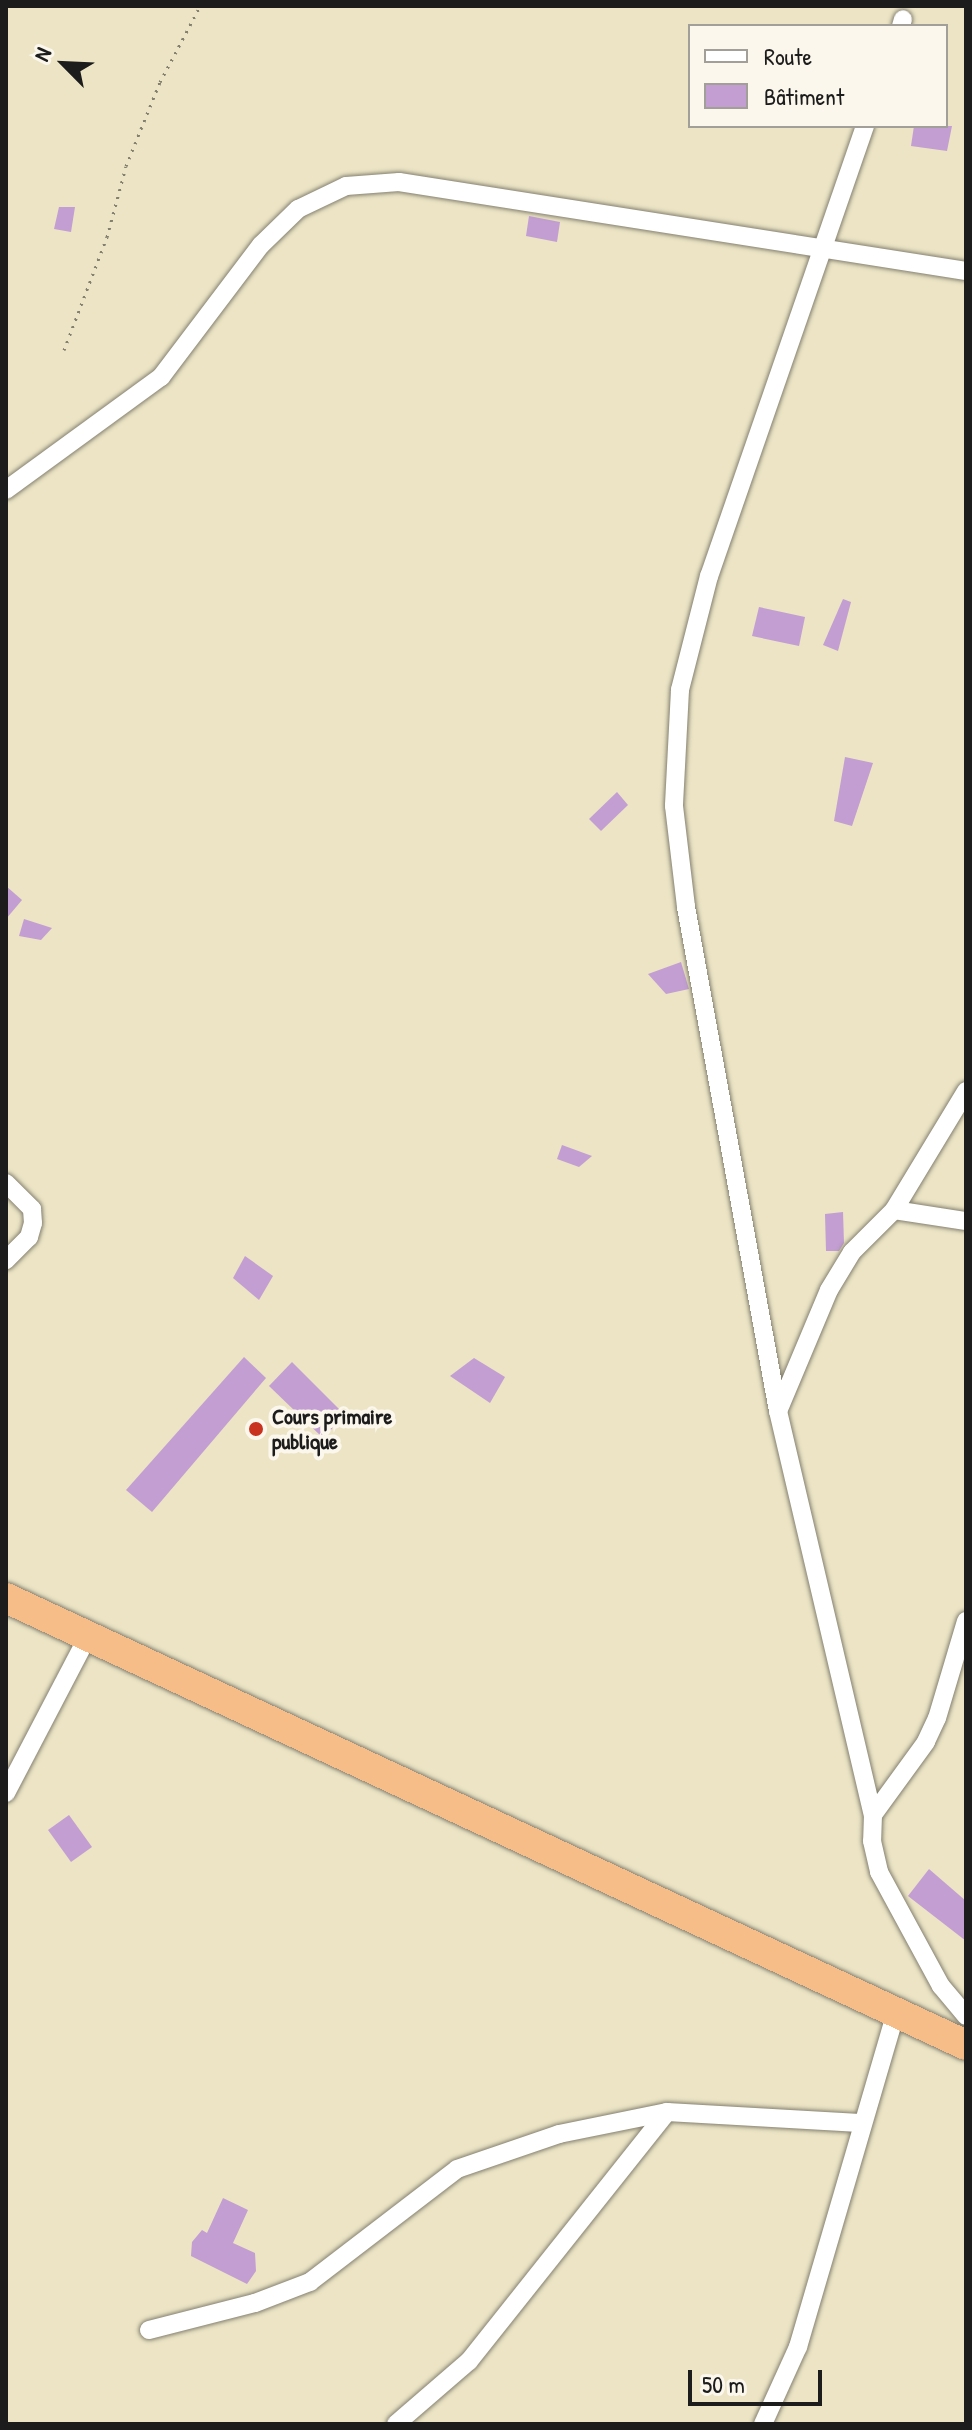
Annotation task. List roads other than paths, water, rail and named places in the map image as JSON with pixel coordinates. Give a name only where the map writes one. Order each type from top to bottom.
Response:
[{"type":"highway","points":[[6,1598],[966,2045]]},
{"type":"street","points":[[864,128],[709,576],[680,690],[674,806],[686,907],[778,1411],[873,1815],[879,1872],[941,1986],[966,2016]]},
{"type":"street","points":[[6,490],[161,377],[178,361],[261,245],[298,209],[346,186],[399,182],[966,271]]},
{"type":"street","points":[[778,1411],[829,1290],[852,1252],[894,1210],[966,1091]]},
{"type":"street","points":[[6,1183],[32,1209],[33,1223],[29,1237],[6,1260]]},
{"type":"street","points":[[894,1210],[966,1221]]},
{"type":"street","points":[[873,1815],[926,1742],[966,1621]]},
{"type":"street","points":[[6,1793],[87,1638]]},
{"type":"street","points":[[763,2424],[798,2347],[860,2123],[896,2011]]},
{"type":"street","points":[[149,2330],[255,2303],[310,2282],[457,2169],[559,2134],[667,2112],[860,2123]]},
{"type":"street","points":[[396,2424],[469,2361],[667,2112]]},
{"type":"place","name":"Cours primaire publique","points":[[256,1429]]}]
